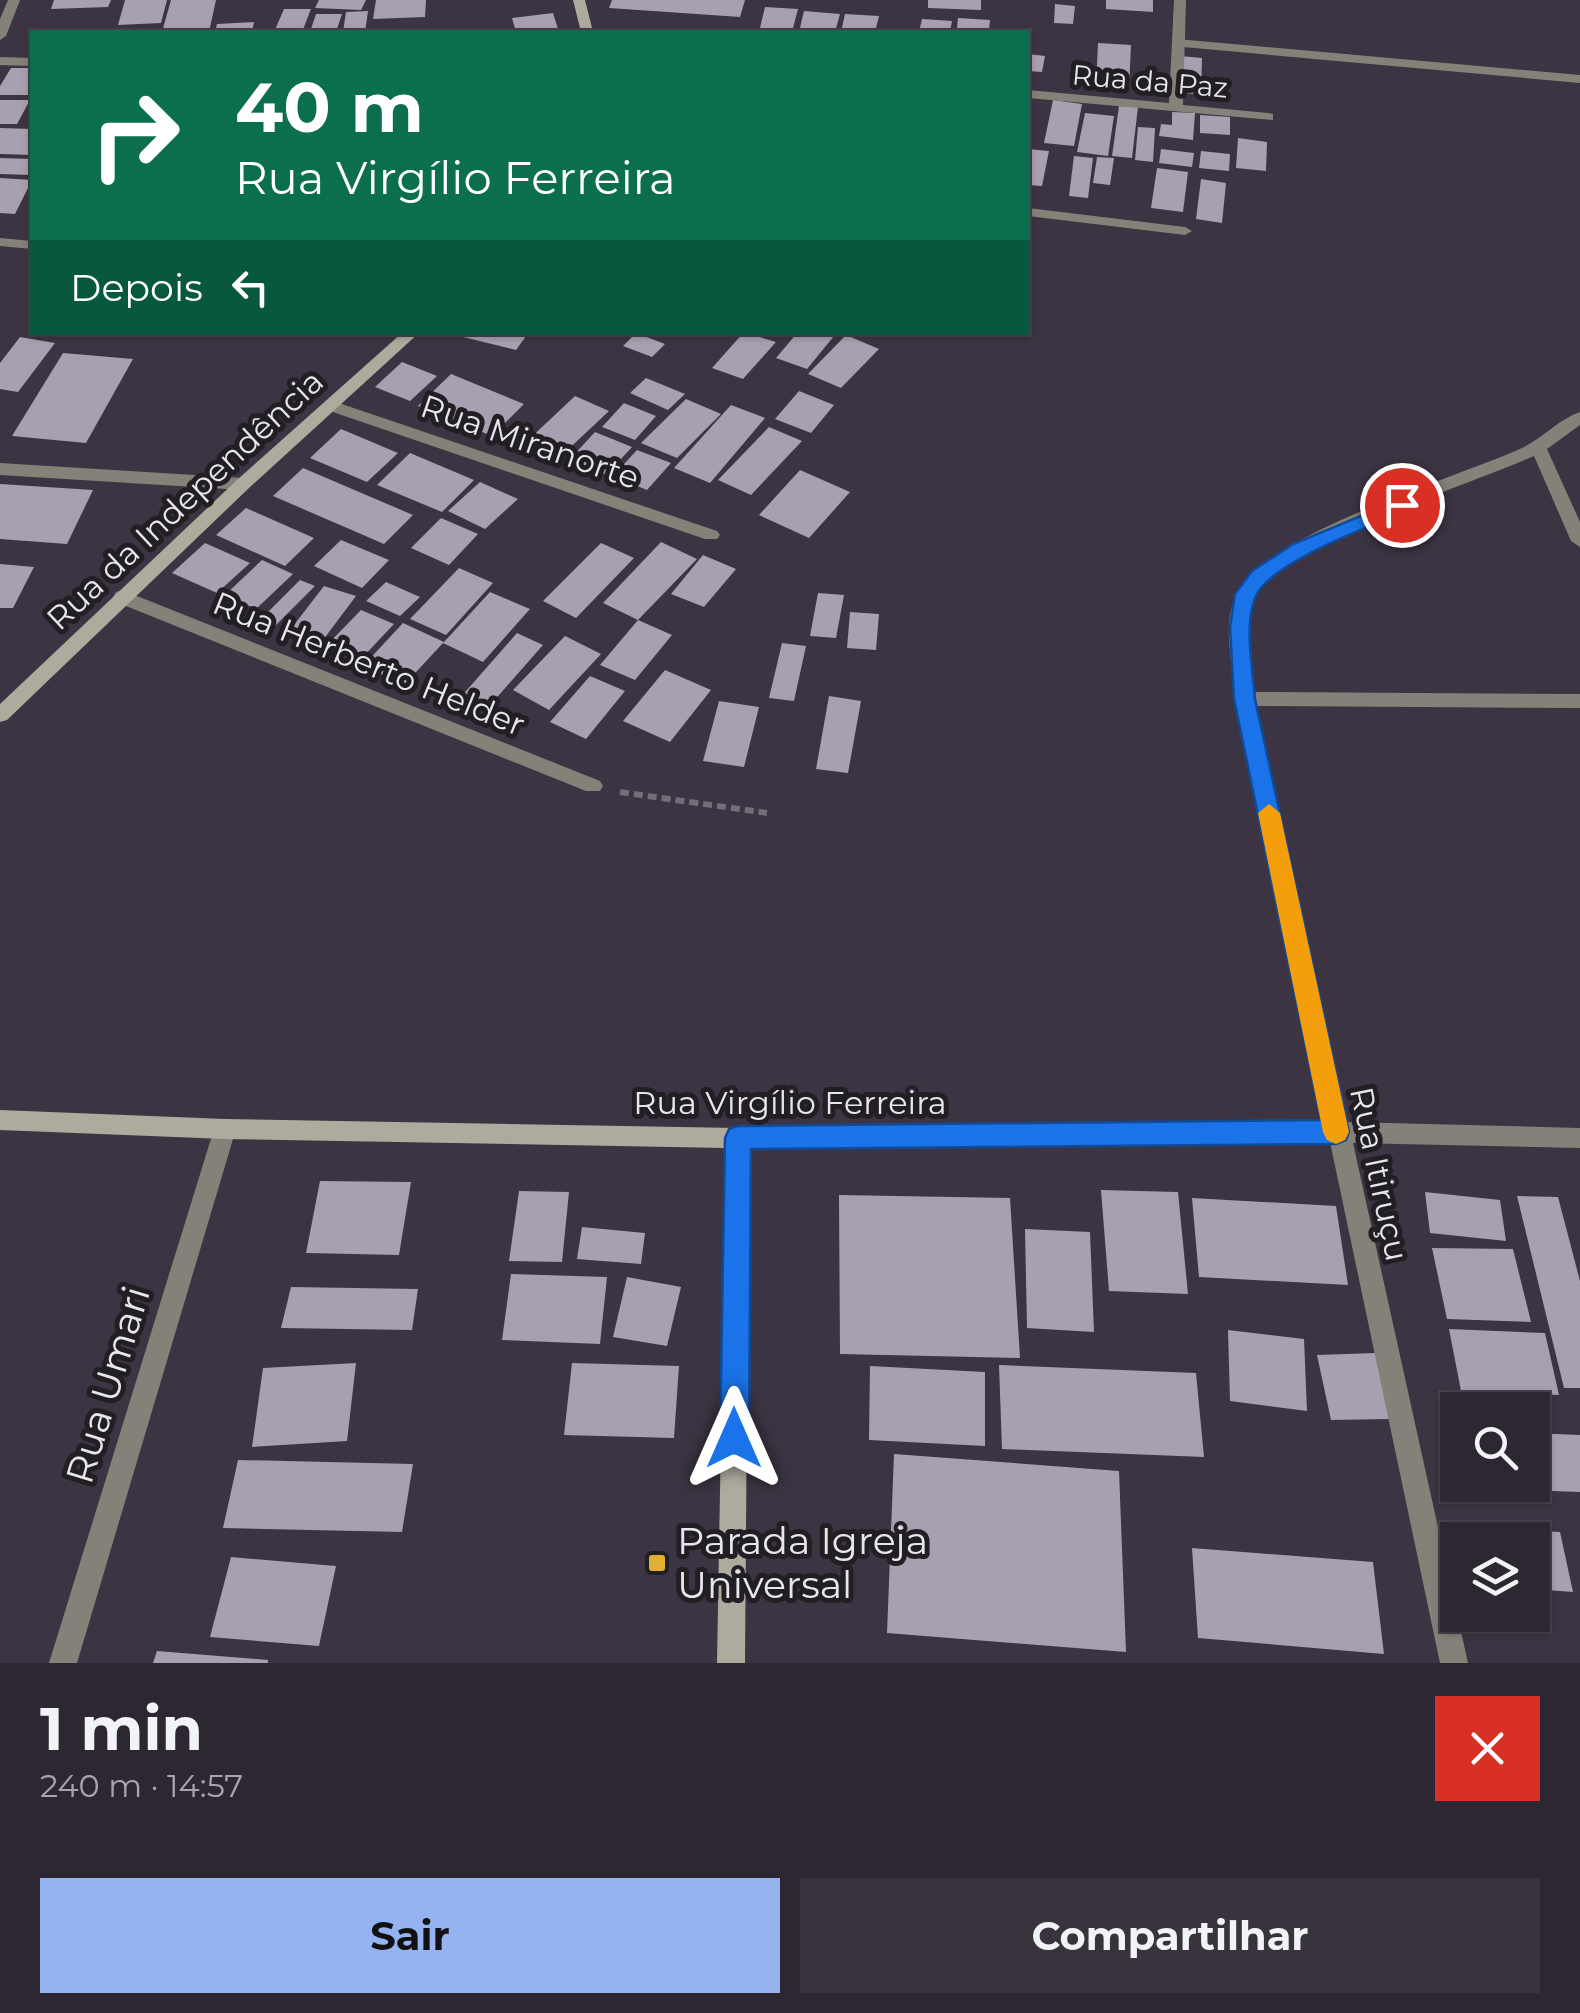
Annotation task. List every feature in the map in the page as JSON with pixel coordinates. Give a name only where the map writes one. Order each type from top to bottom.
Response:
[{"type":"street","points":[[0,36],[14,0]]},
{"type":"street","points":[[579,0],[586,30]]},
{"type":"street","points":[[1176,108],[1180,0]]},
{"type":"street","points":[[1178,43],[1580,79]]},
{"type":"street","points":[[0,61],[30,62]]},
{"type":"street","name":"Rua da Paz","points":[[1030,94],[1268,117]]},
{"type":"street","points":[[1030,212],[1185,231]]},
{"type":"street","points":[[0,242],[30,245]]},
{"type":"street","name":"Rua da Independência","points":[[0,715],[243,484],[410,335]]},
{"type":"street","name":"Rua Miranorte","points":[[330,406],[712,534]]},
{"type":"street","name":"Rua Itiruçu","points":[[1454,1663],[1245,699],[1240,627],[1245,594],[1260,576],[1300,549],[1538,447],[1580,417]]},
{"type":"street","points":[[1538,447],[1580,541]]},
{"type":"street","points":[[0,469],[243,484]]},
{"type":"street","name":"Rua Herberto Helder","points":[[122,597],[593,786]]},
{"type":"street","points":[[1245,699],[1580,701]]},
{"type":"street","name":"Rua Virgílio Ferreira","points":[[0,1120],[225,1129],[738,1138],[1336,1132],[1580,1138]]},
{"type":"street","name":"Rua Umari","points":[[63,1663],[225,1129]]},
{"type":"street","points":[[731,1663],[738,1138]]},
{"type":"path","points":[[622,792],[767,813]]},
{"type":"building","points":[[54,0],[111,0],[108,7],[51,9]]},
{"type":"building","points":[[125,0],[167,0],[161,23],[118,25]]},
{"type":"building","points":[[171,0],[216,0],[209,30],[163,30]]},
{"type":"building","points":[[319,0],[366,0],[361,10],[315,8]]},
{"type":"building","points":[[376,0],[426,0],[425,17],[373,19]]},
{"type":"building","points":[[612,0],[745,0],[740,17],[609,8]]},
{"type":"building","points":[[928,0],[981,0],[981,10],[928,8]]},
{"type":"building","points":[[1106,0],[1153,0],[1153,12],[1106,9]]},
{"type":"building","points":[[1055,4],[1075,6],[1073,24],[1054,23]]},
{"type":"building","points":[[765,7],[798,9],[793,30],[759,30]]},
{"type":"building","points":[[284,9],[311,9],[303,30],[275,30]]},
{"type":"building","points":[[368,11],[365,30],[343,30],[346,12]]},
{"type":"building","points":[[804,11],[840,14],[836,30],[799,30]]},
{"type":"building","points":[[553,13],[558,30],[515,30],[512,18]]},
{"type":"building","points":[[316,14],[342,14],[337,30],[311,30]]},
{"type":"building","points":[[845,14],[879,16],[876,30],[841,30]]},
{"type":"building","points":[[958,18],[990,20],[989,30],[957,28]]},
{"type":"building","points":[[922,19],[952,21],[950,30],[919,30]]},
{"type":"building","points":[[254,22],[252,30],[216,30],[217,24]]},
{"type":"building","points":[[1098,43],[1131,45],[1129,89],[1096,86]]},
{"type":"building","points":[[1030,54],[1045,56],[1042,72],[1030,71]]},
{"type":"building","points":[[1180,56],[1202,58],[1201,94],[1178,93]]},
{"type":"building","points":[[11,68],[30,68],[30,95],[0,95],[0,86]]},
{"type":"building","points":[[0,100],[30,100],[17,124],[0,124]]},
{"type":"building","points":[[1053,100],[1082,104],[1074,146],[1044,143]]},
{"type":"building","points":[[1119,106],[1138,107],[1132,158],[1112,156]]},
{"type":"building","points":[[1172,112],[1195,113],[1193,140],[1159,136],[1161,124],[1172,125]]},
{"type":"building","points":[[1085,113],[1114,116],[1108,156],[1077,152]]},
{"type":"building","points":[[1200,115],[1230,117],[1230,135],[1200,133]]},
{"type":"building","points":[[1138,127],[1155,128],[1153,162],[1135,160]]},
{"type":"building","points":[[0,128],[30,129],[30,155],[0,154]]},
{"type":"building","points":[[1238,138],[1267,142],[1266,171],[1236,168]]},
{"type":"building","points":[[1030,149],[1049,151],[1042,186],[1030,185]]},
{"type":"building","points":[[1161,149],[1194,153],[1192,167],[1159,163]]},
{"type":"building","points":[[1201,151],[1230,154],[1229,171],[1199,168]]},
{"type":"building","points":[[1074,156],[1093,158],[1088,198],[1069,196]]},
{"type":"building","points":[[1097,157],[1114,158],[1110,185],[1093,183]]},
{"type":"building","points":[[0,158],[30,159],[30,175],[0,174]]},
{"type":"building","points":[[1157,168],[1188,172],[1183,212],[1151,208]]},
{"type":"building","points":[[0,178],[30,180],[15,214],[0,213]]},
{"type":"building","points":[[1201,179],[1226,183],[1222,223],[1196,219]]},
{"type":"building","points":[[455,335],[527,335],[516,350]]},
{"type":"building","points":[[634,335],[665,344],[652,357],[623,346]]},
{"type":"building","points":[[741,335],[776,342],[743,379],[712,368]]},
{"type":"building","points":[[795,335],[834,336],[807,369],[776,358]]},
{"type":"building","points":[[846,335],[879,349],[841,388],[808,374]]},
{"type":"building","points":[[20,337],[55,343],[18,392],[0,389],[0,363]]},
{"type":"building","points":[[63,353],[133,359],[86,443],[12,436]]},
{"type":"building","points":[[402,362],[437,376],[410,401],[375,387]]},
{"type":"building","points":[[451,374],[524,404],[492,436],[418,406]]},
{"type":"building","points":[[646,378],[685,394],[668,410],[630,393]]},
{"type":"building","points":[[799,391],[834,405],[811,433],[775,419]]},
{"type":"building","points":[[575,396],[609,411],[559,458],[525,443]]},
{"type":"building","points":[[686,399],[721,414],[677,458],[641,443]]},
{"type":"building","points":[[624,403],[656,416],[635,440],[602,427]]},
{"type":"building","points":[[731,405],[765,418],[710,483],[674,468]]},
{"type":"building","points":[[769,427],[802,441],[751,495],[718,480]]},
{"type":"building","points":[[341,429],[398,453],[367,482],[310,458]]},
{"type":"building","points":[[595,432],[632,447],[606,475],[569,460]]},
{"type":"building","points":[[637,450],[671,463],[647,490],[613,476]]},
{"type":"building","points":[[410,453],[474,480],[442,512],[377,485]]},
{"type":"building","points":[[303,468],[413,515],[384,544],[273,496]]},
{"type":"building","points":[[800,470],[850,492],[809,538],[759,515]]},
{"type":"building","points":[[480,482],[518,499],[485,529],[448,511]]},
{"type":"building","points":[[0,484],[93,490],[67,544],[0,539]]},
{"type":"building","points":[[246,508],[314,538],[285,566],[216,535]]},
{"type":"building","points":[[441,518],[478,534],[449,565],[411,548]]},
{"type":"building","points":[[341,540],[389,560],[362,588],[314,566]]},
{"type":"building","points":[[661,542],[697,559],[638,620],[603,603]]},
{"type":"building","points":[[205,543],[250,563],[217,593],[172,573]]},
{"type":"building","points":[[601,543],[634,558],[576,618],[543,601]]},
{"type":"building","points":[[703,555],[736,569],[704,607],[671,594]]},
{"type":"building","points":[[262,560],[293,574],[256,609],[225,595]]},
{"type":"building","points":[[0,564],[34,567],[13,608],[0,608]]},
{"type":"building","points":[[459,568],[493,583],[446,635],[410,619]]},
{"type":"building","points":[[300,580],[315,586],[270,631],[256,624]]},
{"type":"building","points":[[386,582],[420,597],[400,616],[366,601]]},
{"type":"building","points":[[324,586],[356,596],[320,644],[287,634]]},
{"type":"building","points":[[490,592],[530,609],[483,662],[443,643],[404,685],[363,666],[403,623],[444,642]]},
{"type":"building","points":[[818,593],[844,595],[836,638],[810,636]]},
{"type":"building","points":[[361,610],[394,624],[361,659],[328,644]]},
{"type":"building","points":[[850,612],[879,614],[876,650],[847,648]]},
{"type":"building","points":[[638,620],[672,635],[635,680],[600,665]]},
{"type":"building","points":[[517,633],[543,645],[485,711],[459,699]]},
{"type":"building","points":[[565,636],[601,654],[549,710],[513,690]]},
{"type":"building","points":[[782,643],[806,646],[794,701],[769,698]]},
{"type":"building","points":[[665,670],[711,690],[670,742],[623,721]]},
{"type":"building","points":[[590,676],[625,691],[586,739],[550,722]]},
{"type":"building","points":[[829,696],[861,701],[848,773],[816,769]]},
{"type":"building","points":[[719,701],[759,707],[744,767],[703,761]]},
{"type":"building","points":[[320,1181],[411,1182],[399,1255],[306,1253]]},
{"type":"building","points":[[1101,1190],[1178,1192],[1188,1294],[1109,1291]]},
{"type":"building","points":[[519,1191],[569,1192],[562,1262],[509,1261]]},
{"type":"building","points":[[1425,1192],[1500,1200],[1506,1241],[1430,1233]]},
{"type":"building","points":[[839,1195],[1010,1198],[1020,1358],[840,1354]]},
{"type":"building","points":[[1517,1196],[1558,1197],[1580,1281],[1580,1388],[1564,1388]]},
{"type":"building","points":[[1192,1198],[1336,1206],[1348,1285],[1199,1277]]},
{"type":"building","points":[[582,1227],[645,1233],[641,1264],[577,1259]]},
{"type":"building","points":[[1025,1229],[1090,1232],[1094,1332],[1027,1328]]},
{"type":"building","points":[[1432,1248],[1513,1249],[1531,1322],[1447,1319]]},
{"type":"building","points":[[511,1274],[607,1277],[600,1344],[502,1340]]},
{"type":"building","points":[[627,1277],[681,1287],[667,1346],[613,1337]]},
{"type":"building","points":[[291,1287],[418,1289],[412,1330],[281,1328]]},
{"type":"building","points":[[1449,1329],[1545,1333],[1559,1395],[1461,1391]]},
{"type":"building","points":[[1228,1330],[1304,1339],[1307,1411],[1230,1401]]},
{"type":"building","points":[[1375,1353],[1390,1419],[1331,1420],[1317,1355]]},
{"type":"building","points":[[356,1363],[347,1441],[252,1447],[263,1368]]},
{"type":"building","points":[[572,1363],[679,1366],[674,1438],[564,1435]]},
{"type":"building","points":[[999,1365],[1196,1373],[1204,1457],[1002,1449]]},
{"type":"building","points":[[870,1366],[985,1372],[985,1446],[869,1440]]},
{"type":"building","points":[[1550,1434],[1580,1435],[1580,1492],[1550,1491]]},
{"type":"building","points":[[894,1454],[1119,1471],[1126,1652],[887,1633]]},
{"type":"building","points":[[238,1460],[413,1464],[402,1532],[223,1528]]},
{"type":"building","points":[[1550,1531],[1560,1532],[1573,1592],[1550,1590]]},
{"type":"building","points":[[1192,1548],[1373,1562],[1384,1654],[1198,1638]]},
{"type":"building","points":[[231,1557],[336,1566],[319,1646],[210,1637]]},
{"type":"building","points":[[157,1651],[268,1660],[268,1663],[153,1663]]},
{"type":"slow traffic","points":[[1269,813],[1336,1132]]},
{"type":"place","name":"Parada Igreja Universal","points":[[657,1563]]},
{"type":"route","points":[[734,1438],[738,1138],[1336,1132],[1245,699],[1240,627],[1245,594],[1260,576],[1300,549],[1402,505]]}]
